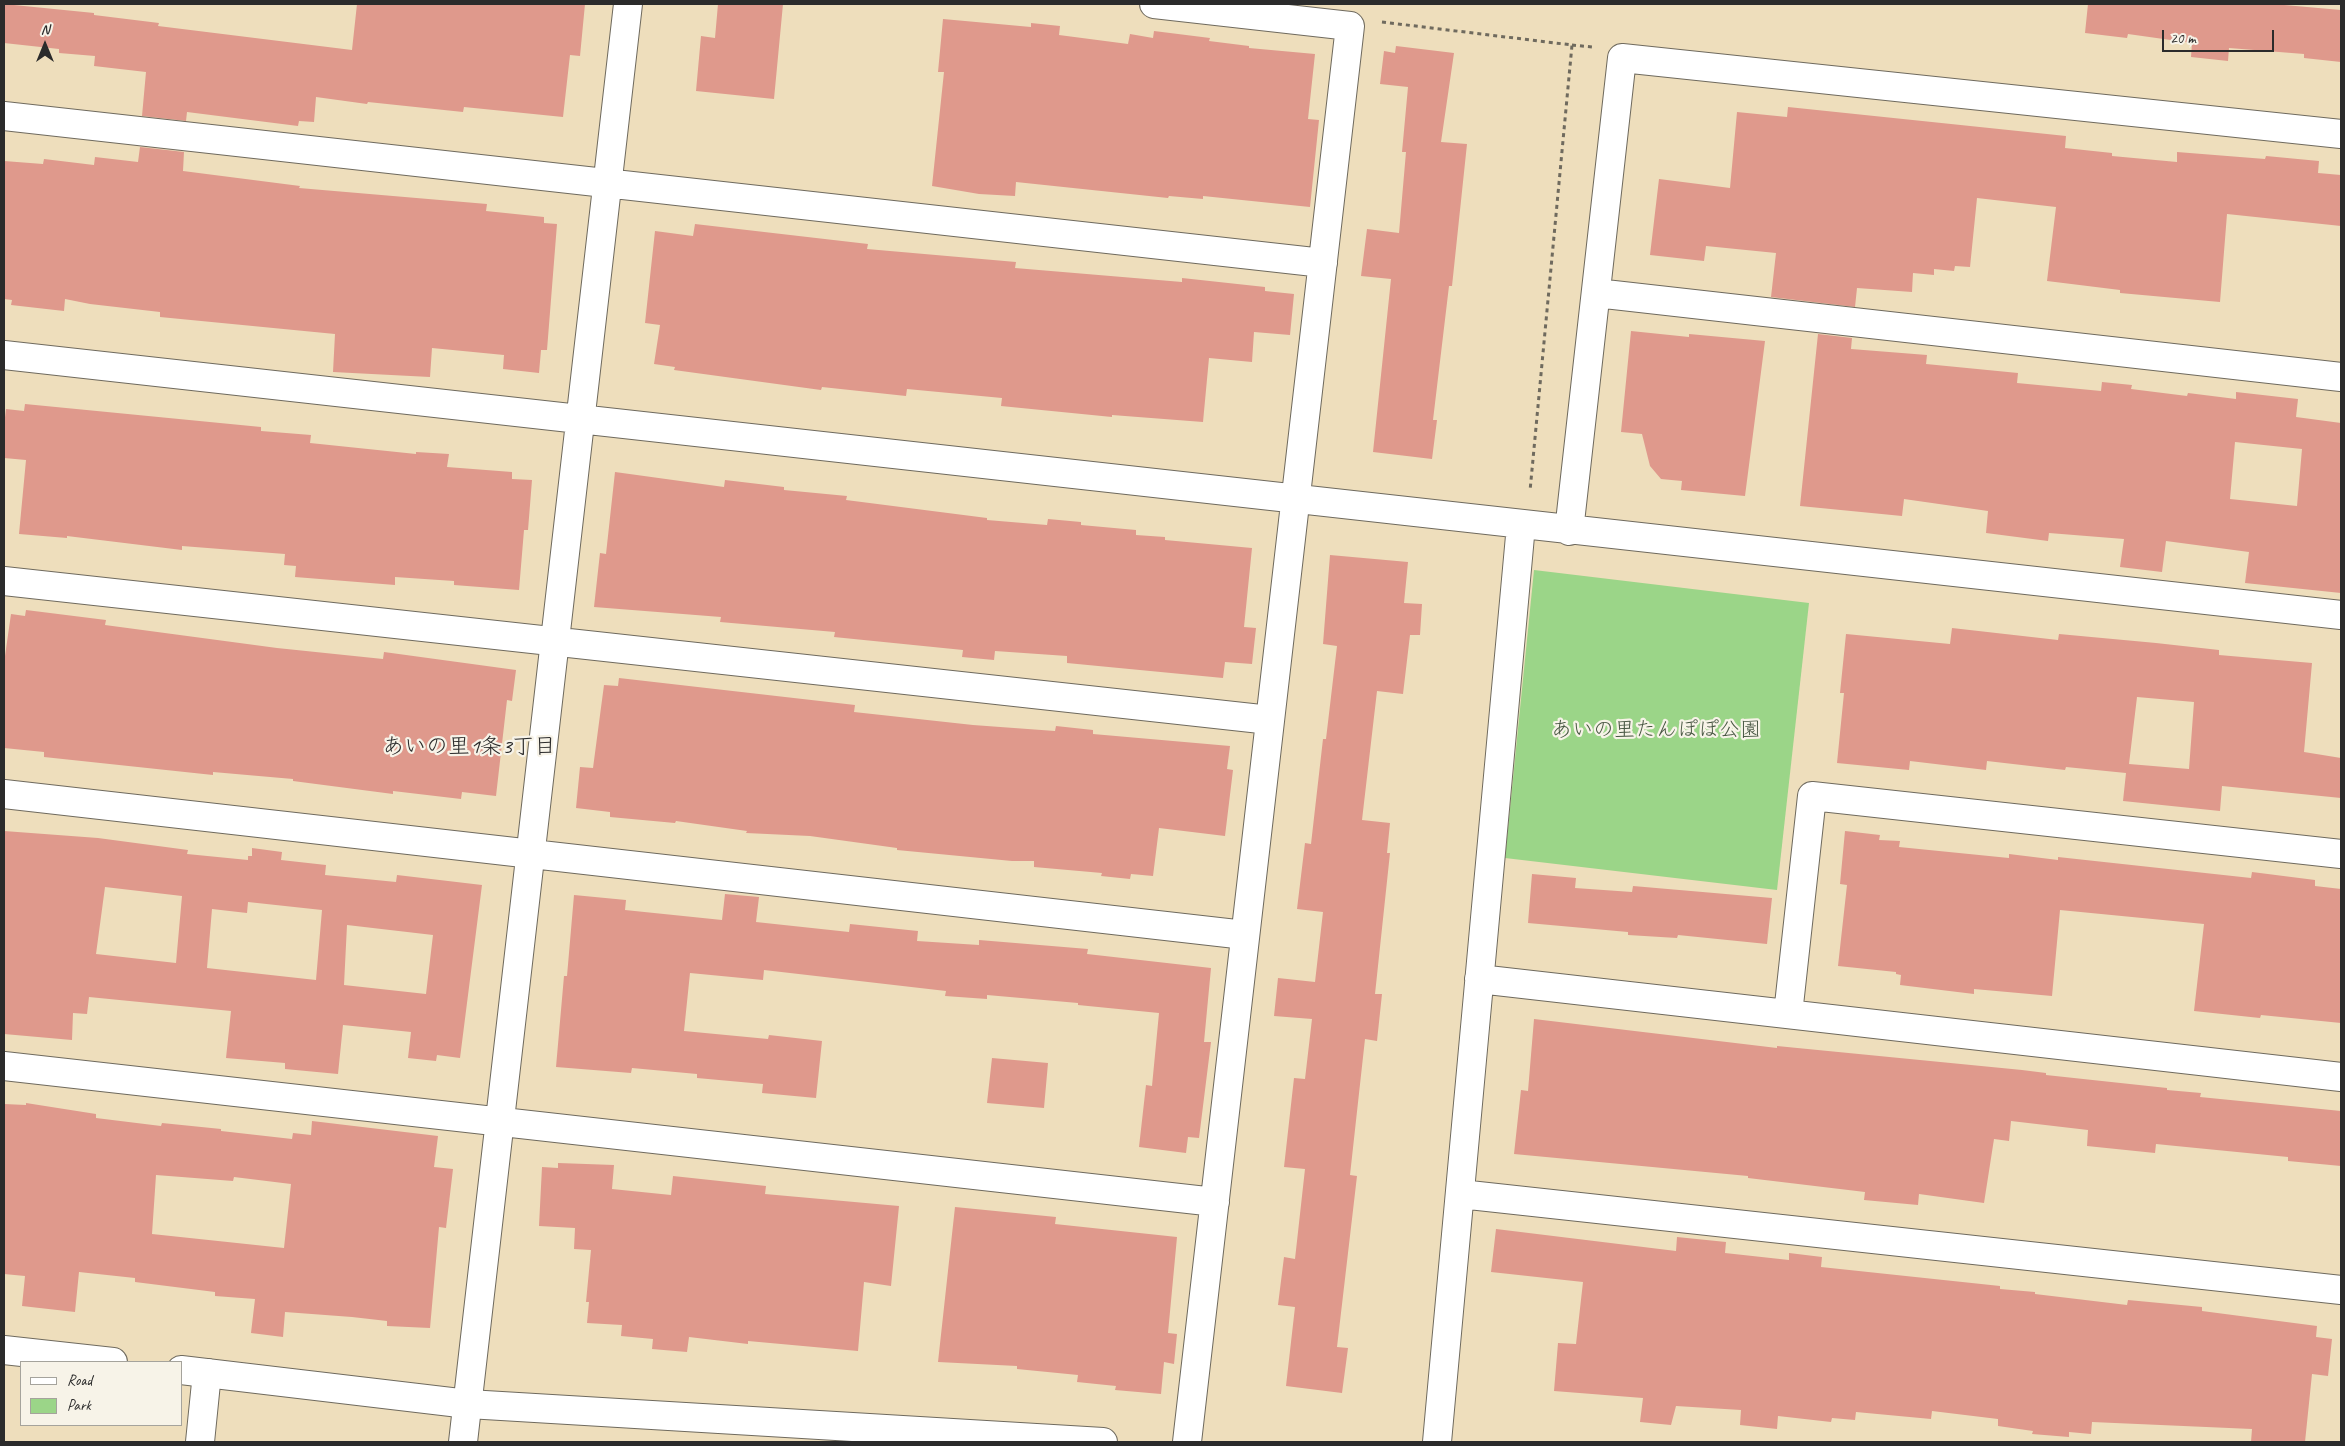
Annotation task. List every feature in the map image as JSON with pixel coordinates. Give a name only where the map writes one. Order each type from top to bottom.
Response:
[{"type":"street","points":[[463,1442],[628,4]]},
{"type":"street","points":[[1154,4],[1350,26],[1187,1442]]},
{"type":"street","points":[[1569,531],[1622,58],[2341,134]]},
{"type":"street","points":[[4,116],[1323,263]]},
{"type":"street","points":[[1596,293],[2341,377]]},
{"type":"street","points":[[4,355],[1569,531],[2341,615]]},
{"type":"street","points":[[1437,1442],[1521,525]]},
{"type":"street","points":[[4,581],[554,643],[1270,720]]},
{"type":"street","points":[[4,794],[1245,935]]},
{"type":"street","points":[[1788,1014],[1812,796],[2341,854]]},
{"type":"street","points":[[1479,980],[2341,1078]]},
{"type":"street","points":[[4,1066],[1215,1202]]},
{"type":"street","points":[[1460,1194],[2341,1290]]},
{"type":"street","points":[[4,1350],[104,1361]]},
{"type":"street","points":[[200,1442],[194,1372],[468,1404],[1103,1442]]},
{"type":"path","points":[[1379,22],[1596,47]]},
{"type":"path","points":[[1530,498],[1572,45]]},
{"type":"green space","name":"あいの里たんぽぽ公園","points":[[1534,570],[1809,603],[1777,890],[1505,858]]},
{"type":"building","points":[[4,4],[94,13],[94,15],[159,23],[158,26],[352,50],[357,4],[585,4],[580,56],[570,55],[563,117],[464,107],[463,112],[368,102],[367,104],[316,97],[314,122],[299,121],[298,126],[187,112],[186,121],[142,116],[146,72],[94,66],[95,56],[59,53],[59,49],[4,43]]},
{"type":"building","points":[[718,4],[783,4],[774,99],[696,91],[701,36],[715,38]]},
{"type":"building","points":[[2088,4],[2273,4],[2341,10],[2341,62],[2304,58],[2304,54],[2229,48],[2228,61],[2191,57],[2192,43],[2128,34],[2127,38],[2085,33]]},
{"type":"building","points":[[943,19],[1031,27],[1031,23],[1060,26],[1059,35],[1128,44],[1130,34],[1153,38],[1154,31],[1210,38],[1209,41],[1249,46],[1249,48],[1315,54],[1308,119],[1319,120],[1310,207],[1203,196],[1203,199],[1169,196],[1168,198],[1016,182],[1015,196],[979,194],[932,186],[944,72],[938,72]]},
{"type":"building","points":[[1396,46],[1454,53],[1441,142],[1467,144],[1452,286],[1449,286],[1433,420],[1437,420],[1432,459],[1373,452],[1391,279],[1361,276],[1367,229],[1399,233],[1406,152],[1402,152],[1408,87],[1380,84],[1384,51],[1395,53]]},
{"type":"building","points":[[1788,107],[2066,136],[2065,148],[2112,153],[2112,156],[2177,162],[2177,152],[2265,159],[2266,156],[2319,161],[2318,173],[2341,175],[2341,226],[2227,214],[2220,302],[2120,293],[2120,290],[2047,281],[2056,207],[1977,198],[1970,267],[1955,266],[1954,271],[1934,269],[1934,275],[1913,273],[1912,292],[1857,288],[1855,307],[1771,297],[1776,253],[1706,246],[1704,261],[1650,255],[1659,179],[1730,188],[1737,112],[1787,117]]},
{"type":"building","points":[[140,147],[184,152],[183,171],[300,186],[299,188],[487,204],[486,211],[544,217],[544,223],[557,224],[547,350],[541,350],[539,373],[503,369],[504,355],[432,348],[430,377],[333,372],[335,334],[160,317],[160,312],[90,304],[65,299],[64,311],[11,305],[12,300],[4,299],[4,161],[43,164],[44,159],[94,165],[95,157],[138,162]]},
{"type":"building","points":[[695,224],[868,244],[867,249],[1016,262],[1015,268],[1182,282],[1182,278],[1265,287],[1265,291],[1294,294],[1290,335],[1254,332],[1252,362],[1209,358],[1203,422],[1112,415],[1112,417],[1001,406],[1002,398],[907,389],[906,396],[822,387],[821,390],[674,370],[675,367],[654,364],[660,325],[645,323],[655,231],[693,236]]},
{"type":"building","points":[[1631,331],[1689,337],[1689,334],[1765,341],[1745,496],[1681,490],[1682,481],[1661,479],[1650,466],[1642,434],[1621,432]]},
{"type":"building","points":[[1818,334],[1852,338],[1851,349],[1927,355],[1926,364],[2018,373],[2017,383],[2101,391],[2102,382],[2132,385],[2131,389],[2187,396],[2188,393],[2236,399],[2236,392],[2298,399],[2296,417],[2341,423],[2341,593],[2245,583],[2249,552],[2166,541],[2162,572],[2120,567],[2124,539],[2049,533],[2048,541],[1986,533],[1988,511],[1904,499],[1902,516],[1800,506]],"holes":[[[2235,442],[2302,449],[2297,506],[2230,499]]]},
{"type":"building","points":[[25,404],[261,427],[261,431],[311,435],[310,443],[416,454],[416,452],[449,454],[447,467],[512,472],[512,479],[532,480],[528,530],[524,530],[519,590],[454,585],[454,581],[395,577],[395,585],[295,577],[296,566],[284,565],[285,554],[182,546],[182,550],[67,536],[67,538],[19,534],[26,460],[4,458],[4,426],[6,409],[24,411]]},
{"type":"building","points":[[615,472],[724,487],[725,480],[784,487],[784,490],[847,496],[846,500],[987,518],[987,520],[1047,525],[1048,519],[1081,522],[1081,525],[1136,530],[1136,535],[1165,537],[1165,540],[1252,548],[1244,627],[1256,628],[1252,664],[1225,662],[1223,678],[1067,663],[1067,656],[995,651],[994,660],[962,657],[963,650],[834,637],[835,632],[720,622],[721,617],[594,607],[600,553],[606,554]]},
{"type":"building","points":[[1330,555],[1408,562],[1404,603],[1422,604],[1420,635],[1410,635],[1403,694],[1377,691],[1362,820],[1390,823],[1387,853],[1390,853],[1375,994],[1382,994],[1377,1041],[1365,1039],[1350,1175],[1357,1176],[1337,1347],[1348,1348],[1342,1393],[1286,1386],[1295,1307],[1278,1305],[1284,1257],[1295,1259],[1305,1169],[1284,1167],[1294,1078],[1305,1079],[1312,1019],[1274,1016],[1278,978],[1315,982],[1323,912],[1297,909],[1305,843],[1311,844],[1323,739],[1326,739],[1337,646],[1323,644]]},
{"type":"building","points":[[26,610],[106,620],[105,625],[277,648],[383,659],[384,652],[516,670],[512,701],[507,700],[496,796],[462,792],[461,799],[393,791],[393,794],[293,781],[293,779],[213,772],[213,775],[44,757],[44,752],[4,748],[4,663],[11,614],[25,616]]},
{"type":"building","points":[[1952,628],[2058,640],[2059,634],[2156,643],[2219,650],[2219,655],[2312,663],[2304,752],[2341,758],[2341,798],[2222,786],[2220,811],[2123,801],[2126,773],[2066,767],[2065,770],[1987,761],[1986,770],[1910,761],[1909,770],[1837,763],[1844,693],[1840,693],[1846,634],[1950,644]],"holes":[[[2137,697],[2194,702],[2189,769],[2129,764]]]},
{"type":"building","points":[[619,678],[855,705],[854,712],[973,725],[1055,731],[1056,726],[1093,730],[1093,734],[1230,746],[1227,769],[1233,770],[1225,836],[1159,828],[1153,876],[1131,874],[1130,879],[1101,876],[1102,873],[1034,867],[1034,861],[1012,861],[897,850],[897,848],[810,836],[746,833],[747,831],[676,821],[675,823],[610,817],[610,812],[576,808],[580,767],[593,768],[604,685],[618,686]]},
{"type":"building","points":[[4,831],[98,838],[188,850],[187,854],[248,860],[248,856],[252,856],[252,848],[282,852],[281,860],[326,865],[325,875],[396,882],[397,875],[482,885],[460,1058],[437,1055],[436,1061],[408,1058],[411,1032],[343,1025],[338,1074],[285,1069],[285,1063],[226,1058],[231,1011],[89,997],[87,1014],[73,1013],[72,1040],[4,1034]],"holes":[[[105,887],[182,896],[176,963],[96,954]],[[248,902],[322,910],[316,980],[207,968],[212,909],[247,913]],[[347,925],[433,935],[426,994],[344,985]]]},
{"type":"building","points":[[1845,831],[1880,835],[1879,840],[1900,841],[1899,847],[2009,858],[2009,854],[2058,860],[2058,857],[2251,878],[2252,872],[2315,880],[2315,886],[2341,889],[2341,1023],[2261,1015],[2260,1018],[2194,1011],[2204,924],[2060,910],[2052,996],[1974,989],[1974,994],[1900,985],[1901,975],[1896,974],[1896,972],[1838,966],[1847,885],[1840,884]]},
{"type":"building","points":[[1532,874],[1576,878],[1575,888],[1632,892],[1633,886],[1772,898],[1767,944],[1678,935],[1677,938],[1628,935],[1628,932],[1528,923]]},
{"type":"building","points":[[725,894],[759,897],[756,922],[849,932],[850,924],[918,931],[917,941],[979,945],[979,940],[1088,949],[1087,954],[1211,968],[1204,1042],[1211,1042],[1199,1138],[1188,1137],[1186,1153],[1139,1147],[1146,1085],[1152,1086],[1159,1013],[1078,1005],[1078,1003],[987,995],[987,999],[945,996],[946,991],[764,970],[763,980],[690,973],[684,1031],[768,1039],[769,1035],[822,1041],[816,1098],[762,1093],[763,1084],[697,1078],[697,1074],[632,1068],[631,1073],[556,1067],[564,976],[567,976],[574,895],[626,900],[625,910],[722,920]]},
{"type":"building","points":[[1534,1019],[1777,1048],[1777,1046],[2022,1070],[2046,1073],[2046,1075],[2201,1093],[2200,1097],[2341,1111],[2341,1166],[2288,1161],[2288,1157],[2156,1144],[2155,1153],[2087,1146],[2088,1130],[2011,1121],[2009,1141],[1994,1139],[1984,1203],[1919,1194],[1918,1205],[1864,1200],[1865,1192],[1748,1178],[1748,1176],[1514,1154],[1521,1090],[1528,1091]]},
{"type":"building","points":[[992,1058],[1048,1063],[1044,1108],[987,1103]]},
{"type":"building","points":[[26,1103],[96,1114],[96,1118],[161,1126],[162,1123],[221,1129],[221,1131],[292,1139],[293,1133],[311,1135],[312,1121],[438,1136],[434,1167],[453,1169],[446,1228],[439,1227],[430,1328],[387,1326],[387,1321],[285,1312],[283,1337],[251,1333],[255,1299],[215,1296],[215,1292],[135,1282],[135,1278],[79,1272],[75,1312],[22,1306],[25,1276],[4,1274],[4,1104],[26,1105]],"holes":[[[156,1175],[233,1181],[234,1177],[291,1184],[284,1248],[152,1234]]]},
{"type":"building","points":[[558,1163],[614,1165],[612,1189],[671,1195],[673,1176],[766,1186],[765,1194],[899,1206],[891,1286],[864,1282],[858,1351],[748,1341],[748,1344],[689,1337],[687,1352],[652,1349],[653,1339],[621,1336],[622,1325],[587,1323],[589,1302],[586,1302],[591,1250],[574,1249],[575,1228],[539,1226],[542,1167],[558,1168]]},
{"type":"building","points":[[955,1207],[1056,1217],[1055,1224],[1177,1237],[1168,1333],[1177,1334],[1174,1364],[1164,1362],[1161,1394],[1115,1390],[1116,1386],[1077,1382],[1078,1375],[1017,1369],[1017,1366],[938,1362]]},
{"type":"building","points":[[1496,1229],[1676,1251],[1677,1237],[1726,1242],[1725,1253],[1789,1260],[1789,1253],[1822,1257],[1821,1267],[2000,1286],[2000,1289],[2127,1305],[2128,1300],[2202,1307],[2202,1311],[2317,1326],[2316,1337],[2332,1339],[2328,1376],[2312,1374],[2305,1442],[2251,1442],[2252,1429],[2092,1422],[2091,1434],[2069,1432],[2069,1437],[2032,1434],[2033,1431],[1998,1426],[1998,1419],[1932,1411],[1931,1419],[1856,1412],[1855,1420],[1832,1418],[1831,1422],[1778,1416],[1777,1429],[1740,1425],[1741,1410],[1676,1406],[1671,1425],[1640,1422],[1643,1398],[1554,1391],[1558,1343],[1576,1344],[1583,1282],[1491,1272]]},
{"type":"district","name":"あいの里1条3丁目","points":[[469,747]]}]
